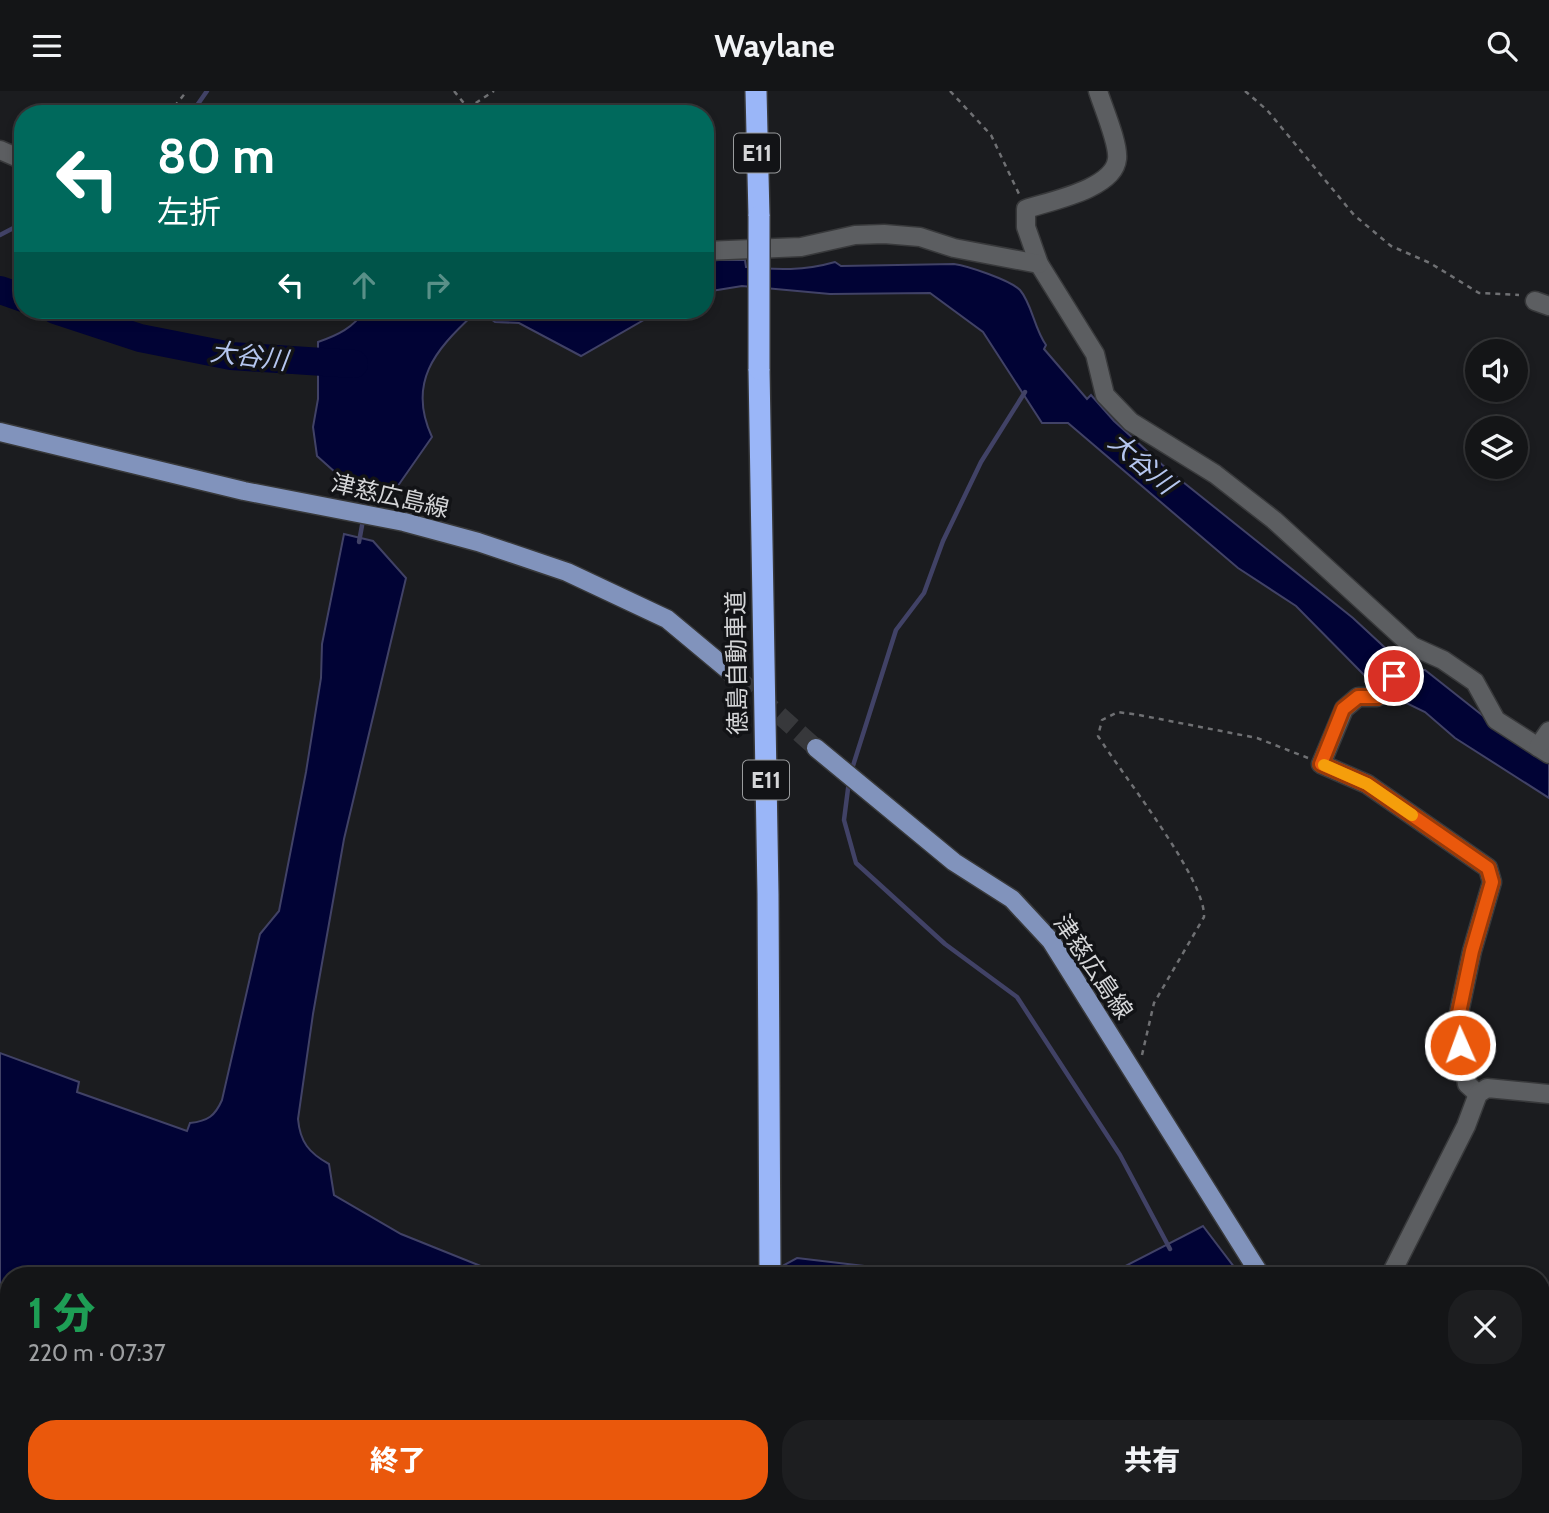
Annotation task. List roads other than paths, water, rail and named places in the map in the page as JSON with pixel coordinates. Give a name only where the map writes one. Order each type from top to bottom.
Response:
[{"type":"highway","name":"徳島自動車道","points":[[756,91],[759,216],[758,369],[768,894],[770,1267]]},
{"type":"main road","name":"津慈広島線","points":[[0,432],[244,491],[404,522],[478,542],[567,572],[667,619],[739,679]]},
{"type":"main road","name":"津慈広島線","points":[[816,748],[954,862],[1012,899],[1051,941],[1255,1267]]},
{"type":"street","points":[[1098,91],[1117,158],[1112,173],[1098,185],[1026,209],[1026,227],[1039,264],[1095,354],[1105,394],[1131,422],[1215,474],[1264,512],[1408,653],[1443,660],[1475,682],[1496,720],[1543,750],[1549,730]]},
{"type":"street","points":[[714,251],[801,247],[855,235],[884,234],[920,237],[954,248],[1039,264]]},
{"type":"street","points":[[1408,653],[1384,693],[1377,697],[1358,697],[1343,709],[1321,764],[1367,784],[1488,868],[1492,882],[1472,951],[1457,1022],[1466,1084],[1478,1094]]},
{"type":"street","points":[[1395,1267],[1466,1126],[1478,1094],[1487,1088],[1549,1094]]},
{"type":"water","points":[[714,260],[745,260],[746,267],[780,269],[835,262],[841,266],[954,264],[969,267],[1015,286],[1027,302],[1046,345],[1044,349],[1087,399],[1091,395],[1114,421],[1168,470],[1353,618],[1408,669],[1425,670],[1511,738],[1549,763],[1549,798],[1455,738],[1425,712],[1400,700],[1395,689],[1383,682],[1370,681],[1296,606],[1238,568],[1068,423],[1042,423],[983,332],[930,293],[830,294],[742,286],[714,291]]},
{"type":"water","points":[[358,319],[469,319],[447,341],[429,369],[423,400],[425,418],[432,437],[395,490],[345,481],[317,456],[313,427],[318,399],[318,342],[332,337]]},
{"type":"water","points":[[491,319],[645,319],[581,356],[519,323],[495,322]]},
{"type":"water","points":[[344,534],[373,541],[406,578],[344,839],[313,1014],[298,1119],[301,1134],[311,1151],[329,1164],[334,1195],[401,1234],[483,1267],[0,1267],[0,1053],[79,1082],[77,1092],[187,1131],[190,1123],[202,1121],[217,1110],[222,1100],[260,934],[279,911],[306,772],[321,678],[322,644]]},
{"type":"water","points":[[1203,1226],[1234,1267],[1123,1267]]},
{"type":"water","points":[[797,1258],[873,1267],[780,1267]]},
{"type":"waterway","points":[[197,105],[207,91]]},
{"type":"waterway","points":[[0,235],[14,228]]},
{"type":"waterway","name":"大谷川","points":[[0,290],[14,295]]},
{"type":"waterway","name":"大谷川","points":[[82,319],[140,338],[231,356],[354,364]]},
{"type":"waterway","points":[[851,772],[896,630],[924,593],[943,541],[981,462],[1025,392]]},
{"type":"waterway","points":[[364,511],[369,482]]},
{"type":"waterway","points":[[359,542],[363,520]]},
{"type":"waterway","points":[[849,781],[844,820],[856,863],[945,944],[1017,997],[1120,1155],[1170,1249]]},
{"type":"tunnel","points":[[739,679],[816,748]]}]
